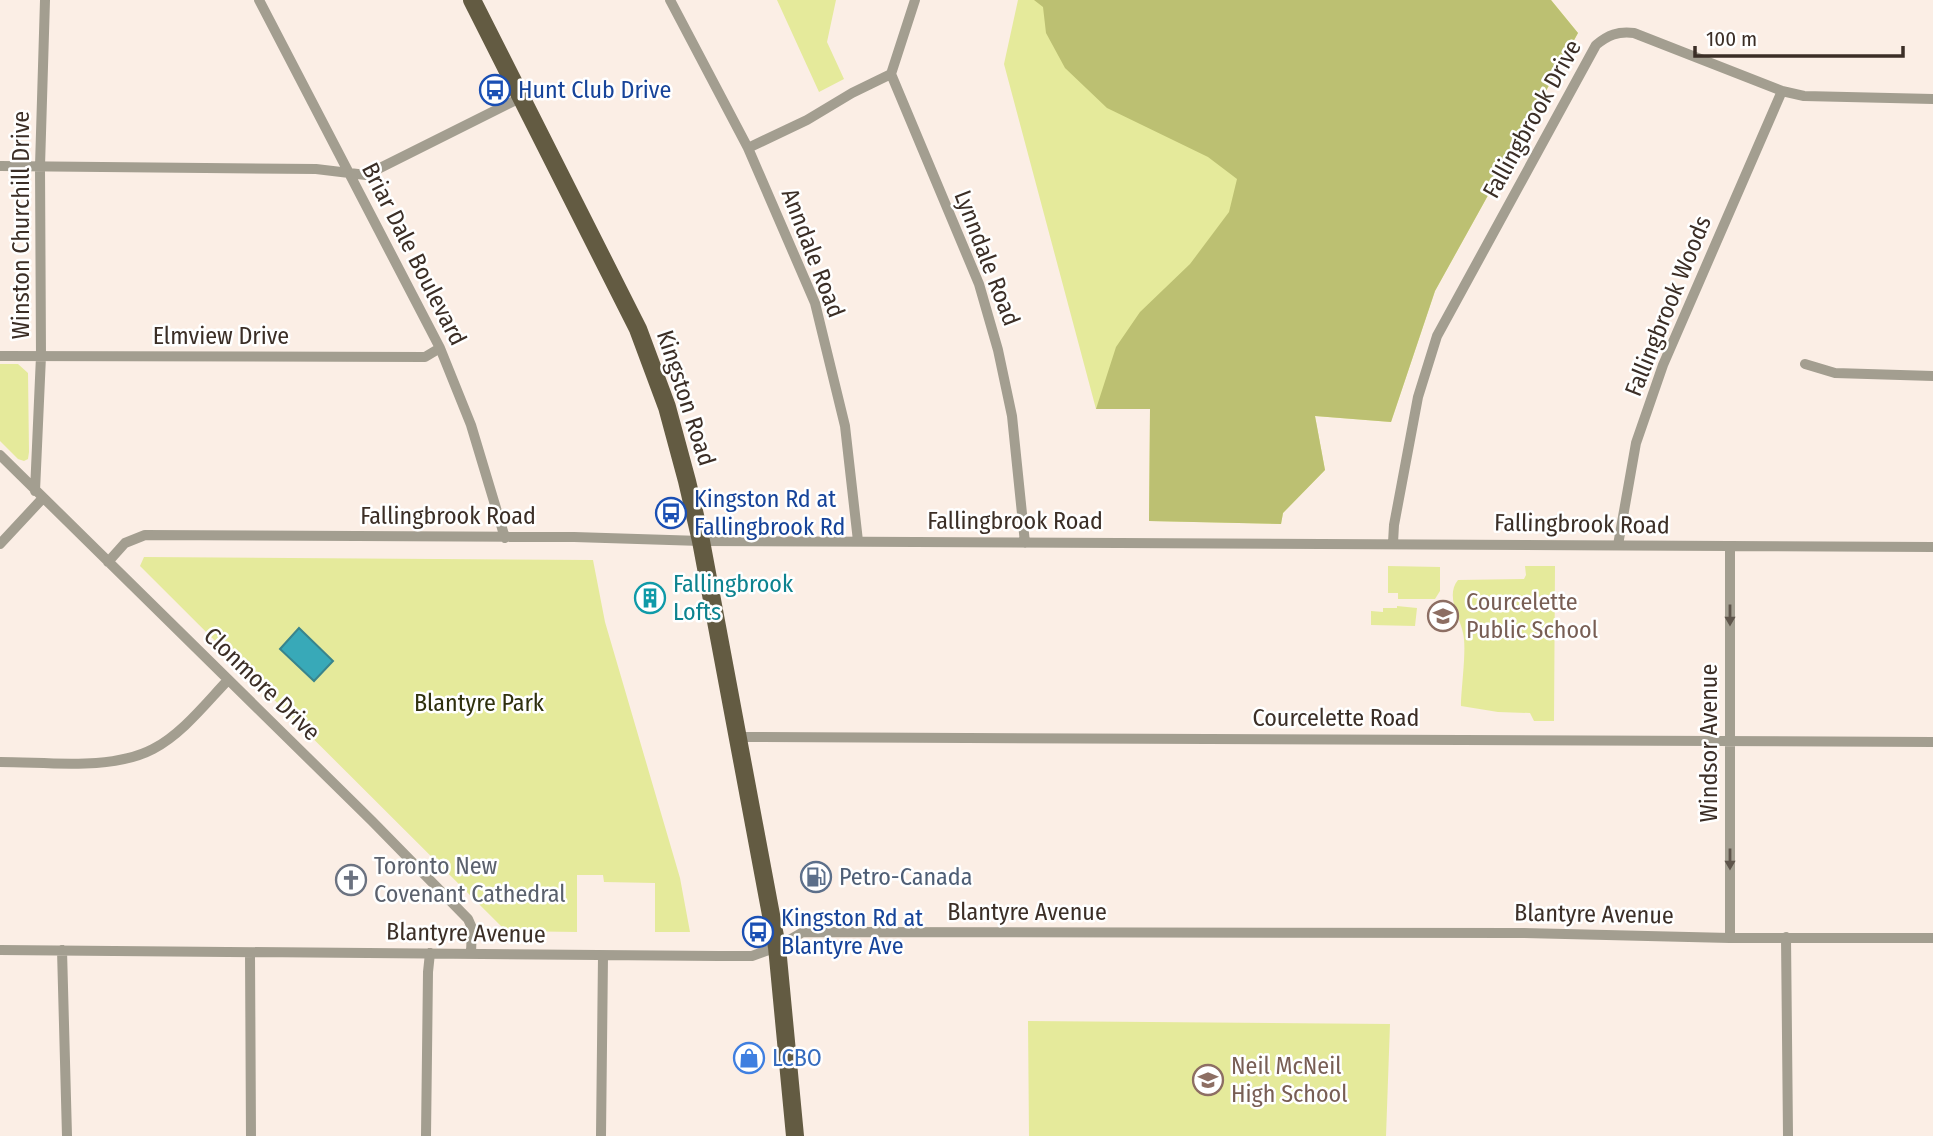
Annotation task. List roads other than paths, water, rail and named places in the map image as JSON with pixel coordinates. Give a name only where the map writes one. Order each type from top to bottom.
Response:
[{"type":"main road","name":"Kingston Road","points":[[472,0],[632,318],[653,368],[684,469],[701,541],[777,947],[795,1136]]},
{"type":"street","name":"Winston Churchill Drive","points":[[39,495],[40,166],[46,0]]},
{"type":"street","name":"Briar Dale Boulevard","points":[[259,0],[440,348],[471,425],[505,538]]},
{"type":"street","name":"Anndale Road","points":[[670,0],[748,148],[815,303],[845,426],[858,541]]},
{"type":"street","points":[[748,148],[807,120],[891,74],[915,0]]},
{"type":"street","name":"Fallingbrook Drive","points":[[1392,543],[1418,397],[1437,336],[1596,45],[1606,37],[1620,32],[1634,33],[1804,96],[1933,99]]},
{"type":"street","name":"Lynndale Road","points":[[891,74],[979,284],[998,350],[1012,416],[1025,542]]},
{"type":"street","name":"Fallingbrook Woods","points":[[1618,545],[1636,443],[1663,365],[1782,90]]},
{"type":"street","points":[[0,166],[316,169],[366,175],[522,97]]},
{"type":"street","name":"Elmview Drive","points":[[0,355],[425,357],[440,348]]},
{"type":"street","points":[[1805,364],[1835,373],[1933,376]]},
{"type":"street","name":"Clonmore Drive","points":[[0,456],[468,919],[472,928],[471,953]]},
{"type":"street","points":[[0,544],[39,495]]},
{"type":"street","name":"Fallingbrook Road","points":[[108,562],[125,542],[145,535],[701,541],[1933,547]]},
{"type":"street","name":"Windsor Avenue","points":[[1730,547],[1730,938]]},
{"type":"street","points":[[0,762],[103,763],[133,758],[155,748],[174,734],[228,680]]},
{"type":"street","name":"Courcelette Road","points":[[738,737],[1933,742]]},
{"type":"street","name":"Blantyre Avenue","points":[[0,950],[752,956],[777,947],[803,932],[1508,933],[1933,939]]},
{"type":"street","points":[[1786,937],[1788,1136]]},
{"type":"street","points":[[62,950],[67,1136]]},
{"type":"street","points":[[250,953],[251,1136]]},
{"type":"street","points":[[426,1136],[430,953]]},
{"type":"street","points":[[601,1136],[603,956]]},
{"type":"water","points":[[299,628],[333,661],[314,681],[280,649]]},
{"type":"place","name":"Hunt Club Drive","points":[[495,90]]},
{"type":"place","name":"Kingston Rd at Fallingbrook Rd","points":[[671,513]]},
{"type":"place","name":"Fallingbrook Lofts","points":[[650,598]]},
{"type":"place","name":"Courcelette Public School","points":[[1443,616]]},
{"type":"place","name":"Petro-Canada","points":[[816,877]]},
{"type":"place","name":"Toronto New Covenant Cathedral","points":[[351,880]]},
{"type":"place","name":"Kingston Rd at Blantyre Ave","points":[[758,932]]},
{"type":"place","name":"LCBO","points":[[749,1058]]},
{"type":"place","name":"Neil McNeil High School","points":[[1208,1080]]},
{"type":"park label","name":"Blantyre Park","points":[[479,703]]}]
